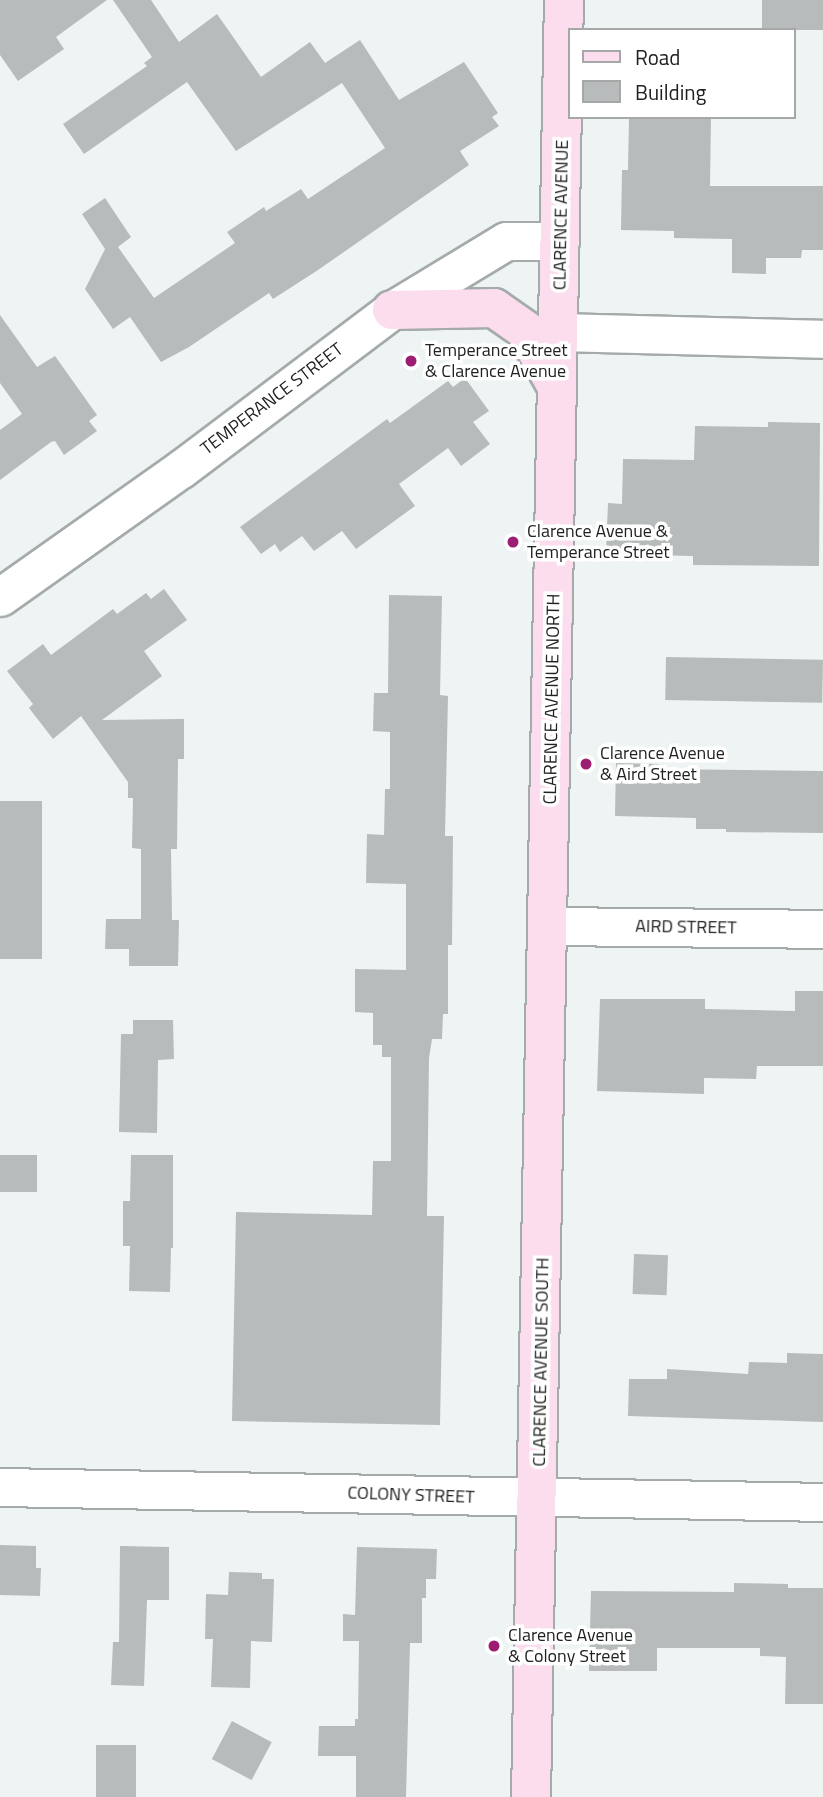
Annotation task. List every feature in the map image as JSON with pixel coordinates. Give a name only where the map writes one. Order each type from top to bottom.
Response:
[{"type":"main road","name":"CLARENCE AVENUE","points":[[557,387],[565,0]]},
{"type":"main road","points":[[392,310],[494,308],[525,330],[557,387]]},
{"type":"main road","name":"CLARENCE AVENUE NORTH","points":[[548,926],[557,387]]},
{"type":"main road","name":"CLARENCE AVENUE SOUTH","points":[[531,1797],[548,926]]},
{"type":"street","name":"TEMPERANCE STREET","points":[[0,597],[181,469],[392,310],[506,240],[560,241]]},
{"type":"street","points":[[558,332],[823,338]]},
{"type":"street","name":"AIRD STREET","points":[[548,926],[823,929]]},
{"type":"street","name":"COLONY STREET","points":[[0,1487],[823,1502]]},
{"type":"building","points":[[0,0],[107,0],[56,37],[64,49],[18,81],[0,55]]},
{"type":"building","points":[[113,0],[151,0],[179,42],[217,14],[261,77],[310,42],[325,63],[360,40],[399,100],[464,62],[498,113],[492,117],[499,126],[460,151],[469,165],[273,299],[269,293],[189,347],[161,362],[130,317],[113,329],[85,289],[105,249],[82,214],[105,198],[131,237],[118,247],[154,298],[235,243],[227,232],[264,207],[266,211],[301,189],[308,199],[385,148],[342,83],[236,151],[187,82],[84,154],[63,124],[147,66],[144,63],[152,57]]},
{"type":"building","points":[[762,0],[823,0],[823,30],[762,28]]},
{"type":"building","points":[[629,119],[711,119],[710,186],[823,186],[823,250],[802,250],[801,258],[766,258],[766,274],[732,273],[732,239],[674,238],[674,231],[621,230],[622,170],[628,170]]},
{"type":"building","points":[[0,315],[37,367],[55,356],[97,415],[89,421],[97,431],[64,455],[55,441],[51,442],[0,480],[0,430],[22,414],[0,383]]},
{"type":"building","points":[[465,378],[489,411],[473,422],[490,444],[461,466],[448,448],[399,484],[415,506],[356,549],[342,531],[314,551],[302,536],[280,552],[275,544],[261,554],[240,527],[387,419],[390,423],[448,381],[453,387]]},
{"type":"building","points":[[768,422],[820,423],[819,566],[693,565],[693,556],[606,554],[608,503],[622,504],[623,459],[694,460],[695,426],[768,427]]},
{"type":"building","points":[[164,589],[187,620],[144,651],[162,676],[102,720],[184,719],[184,759],[178,759],[177,849],[171,849],[172,920],[179,920],[178,966],[129,966],[129,949],[105,949],[106,919],[141,919],[141,849],[132,848],[133,798],[128,798],[128,782],[81,716],[53,739],[29,708],[33,704],[7,671],[43,644],[51,655],[113,609],[117,614],[146,593],[151,599]]},
{"type":"building","points":[[389,595],[442,596],[440,695],[448,696],[445,836],[453,836],[452,945],[448,945],[448,1014],[443,1014],[442,1039],[432,1039],[429,1058],[427,1216],[444,1216],[440,1425],[232,1421],[236,1212],[372,1215],[373,1161],[391,1161],[391,1057],[382,1057],[382,1045],[373,1045],[373,1013],[355,1012],[355,969],[406,970],[406,884],[366,883],[367,834],[384,835],[385,789],[390,789],[390,732],[373,731],[374,693],[388,693]]},
{"type":"building","points":[[666,657],[823,660],[822,703],[665,700]]},
{"type":"building","points":[[616,763],[659,764],[659,769],[823,771],[823,833],[726,832],[726,829],[696,829],[696,818],[615,816]]},
{"type":"building","points":[[0,801],[42,801],[42,959],[0,959]]},
{"type":"building","points":[[795,991],[823,991],[823,1066],[757,1066],[756,1079],[704,1078],[704,1094],[597,1091],[600,999],[705,999],[705,1009],[795,1011]]},
{"type":"building","points":[[133,1020],[173,1020],[174,1059],[158,1060],[157,1133],[119,1132],[121,1034],[133,1034]]},
{"type":"building","points":[[0,1155],[37,1155],[37,1192],[0,1192]]},
{"type":"building","points":[[131,1155],[173,1155],[170,1292],[129,1291],[130,1246],[123,1246],[123,1201],[130,1201]]},
{"type":"building","points":[[634,1254],[668,1255],[667,1295],[633,1294]]},
{"type":"building","points":[[787,1353],[823,1354],[823,1422],[628,1416],[629,1379],[667,1379],[667,1369],[748,1374],[749,1362],[787,1363]]},
{"type":"building","points":[[0,1545],[36,1546],[36,1568],[41,1568],[40,1596],[0,1595]]},
{"type":"building","points":[[120,1546],[169,1547],[169,1600],[147,1600],[144,1686],[111,1685],[113,1642],[119,1642]]},
{"type":"building","points":[[357,1547],[437,1549],[436,1579],[426,1579],[426,1598],[422,1598],[422,1643],[410,1643],[406,1797],[356,1797],[356,1756],[318,1756],[319,1726],[355,1726],[355,1719],[358,1719],[359,1641],[343,1641],[343,1614],[355,1615]]},
{"type":"building","points":[[229,1572],[262,1573],[262,1579],[274,1579],[272,1642],[251,1641],[250,1688],[211,1687],[213,1639],[205,1639],[206,1594],[228,1595]]},
{"type":"building","points":[[734,1583],[823,1588],[823,1704],[785,1704],[786,1657],[760,1656],[760,1648],[657,1648],[657,1671],[589,1671],[591,1591],[734,1592]]},
{"type":"building","points":[[232,1721],[272,1742],[252,1780],[212,1759]]},
{"type":"building","points":[[96,1745],[136,1745],[136,1797],[96,1797]]},
{"type":"place","name":"Temperance Street & Clarence Avenue","points":[[411,361]]},
{"type":"place","name":"Clarence Avenue & Temperance Street","points":[[513,542]]},
{"type":"place","name":"Clarence Avenue & Aird Street","points":[[586,764]]},
{"type":"place","name":"Clarence Avenue & Colony Street","points":[[494,1646]]}]
